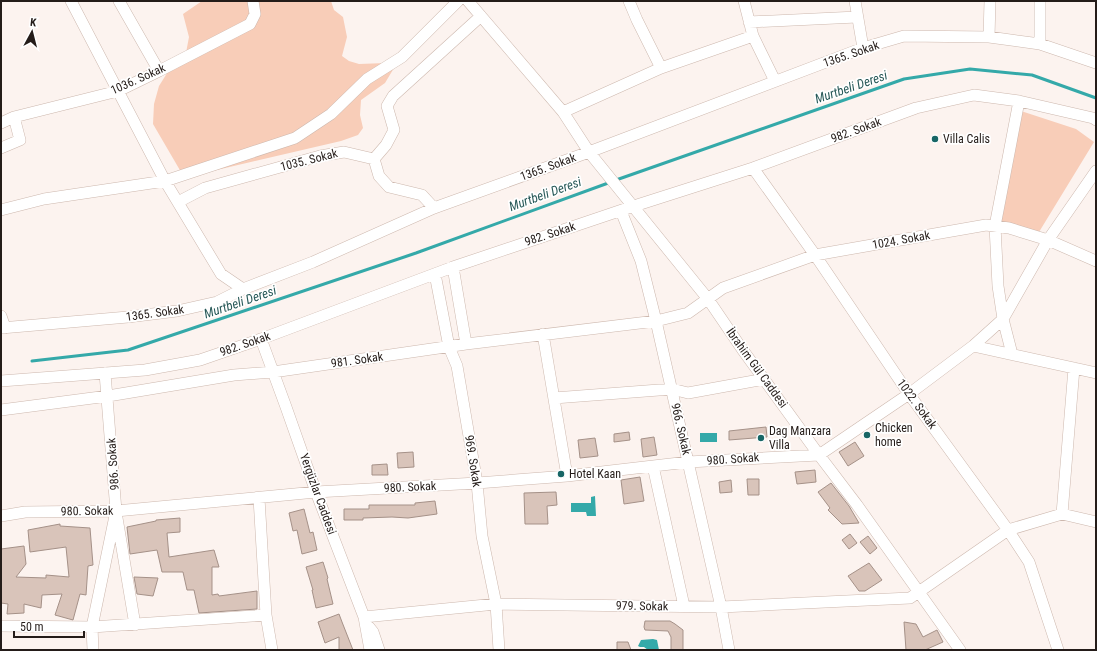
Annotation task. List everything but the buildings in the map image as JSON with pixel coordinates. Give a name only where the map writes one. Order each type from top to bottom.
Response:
[{"type":"street","points":[[71,1],[165,181],[221,274],[243,289]]},
{"type":"street","points":[[119,1],[159,71]]},
{"type":"street","name":"1036. Sokak","points":[[1,123],[14,118],[118,91],[250,24],[255,14],[253,1]]},
{"type":"street","points":[[1,210],[44,199],[165,181],[295,138],[331,114],[367,79],[402,57],[458,1]]},
{"type":"street","name":"İbrahim Gül Caddesi","points":[[468,1],[563,112],[589,152],[708,299],[960,650]]},
{"type":"street","points":[[629,1],[661,68]]},
{"type":"street","points":[[744,1],[753,36],[775,81]]},
{"type":"street","points":[[855,1],[863,48]]},
{"type":"street","points":[[989,37],[990,1]]},
{"type":"street","points":[[1040,1],[1040,44]]},
{"type":"street","points":[[434,208],[422,195],[389,187],[379,176],[374,158],[386,145],[394,130],[387,106],[392,96],[481,16]]},
{"type":"street","points":[[749,22],[857,17]]},
{"type":"street","points":[[563,112],[661,68],[753,36]]},
{"type":"street","name":"1365. Sokak","points":[[3,328],[128,317],[177,311],[216,302],[243,289],[313,262],[434,208],[589,152],[863,48],[904,36],[989,37],[1040,44],[1096,63]]},
{"type":"street","name":"982. Sokak","points":[[1,381],[145,370],[200,360],[453,267],[634,206],[754,168],[916,108],[974,95],[1019,101],[1096,120]]},
{"type":"street","points":[[1012,354],[1003,319],[998,286],[995,226],[1019,101]]},
{"type":"street","points":[[1,148],[20,140],[14,118]]},
{"type":"street","name":"1035. Sokak","points":[[178,202],[205,188],[320,156],[344,152],[374,158]]},
{"type":"street","name":"1022. Sokak","points":[[754,168],[909,394],[1008,530],[1028,562],[1058,650]]},
{"type":"street","points":[[819,455],[909,394],[973,346],[1003,319],[1048,240],[1096,171]]},
{"type":"street","name":"966. Sokak","points":[[621,211],[640,261],[656,321],[721,607],[729,650]]},
{"type":"street","name":"1024. Sokak","points":[[708,299],[723,288],[815,255],[986,225],[1009,228],[1048,240],[1096,261]]},
{"type":"street","points":[[453,267],[466,344]]},
{"type":"street","name":"969. Sokak","points":[[436,274],[449,347],[457,366],[477,483],[482,536],[496,604],[499,650]]},
{"type":"street","name":"981. Sokak","points":[[1,410],[108,396],[234,375],[273,372],[466,344],[656,321],[688,313],[708,299]]},
{"type":"street","points":[[1,316],[3,328]]},
{"type":"street","points":[[543,334],[567,476]]},
{"type":"street","name":"Yergüzlar Caddesi","points":[[260,339],[316,492],[365,619],[370,650]]},
{"type":"street","points":[[973,346],[1096,372]]},
{"type":"street","points":[[1074,368],[1062,514],[1096,522]]},
{"type":"street","name":"986. Sokak","points":[[93,650],[92,626],[116,511],[105,373]]},
{"type":"street","points":[[554,398],[672,389],[688,393],[765,379]]},
{"type":"street","name":"980. Sokak","points":[[1,516],[25,512],[116,511],[316,492],[477,483],[567,476],[688,462],[819,455]]},
{"type":"street","points":[[653,466],[684,606]]},
{"type":"street","points":[[259,498],[266,615],[272,650]]},
{"type":"street","points":[[116,511],[135,625]]},
{"type":"street","name":"979. Sokak","points":[[365,619],[496,604],[721,607],[910,598],[1008,530],[1062,514]]},
{"type":"street","points":[[1,626],[135,625],[266,615]]},
{"type":"street","points":[[365,619],[373,632],[379,650]]},
{"type":"shaded area","points":[[202,1],[331,1],[334,10],[343,17],[347,37],[342,56],[349,61],[359,64],[386,63],[394,68],[385,83],[361,100],[360,115],[363,128],[358,135],[341,141],[204,173],[181,172],[153,124],[154,104],[159,86],[169,70],[185,58],[189,37],[183,14]]},
{"type":"shaded area","points":[[1021,111],[1076,129],[1094,142],[1039,232],[1000,222]]},
{"type":"water","points":[[700,433],[717,433],[717,442],[700,442]]},
{"type":"water","points":[[595,496],[596,516],[587,516],[586,512],[571,512],[571,503],[591,503],[591,497]]},
{"type":"water","points":[[641,640],[657,640],[659,650],[648,650],[644,647],[638,646]]},
{"type":"waterway","name":"Murtbeli Deresi","points":[[616,180],[904,79],[970,69],[1032,75],[1096,98]]},
{"type":"waterway","name":"Murtbeli Deresi","points":[[32,361],[128,350],[416,253],[611,182]]},
{"type":"place","name":"Villa Calis","points":[[935,139]]},
{"type":"place","name":"Chicken home","points":[[867,435]]},
{"type":"place","name":"Dag Manzara Villa","points":[[761,438]]},
{"type":"place","name":"Hotel Kaan","points":[[561,474]]}]
